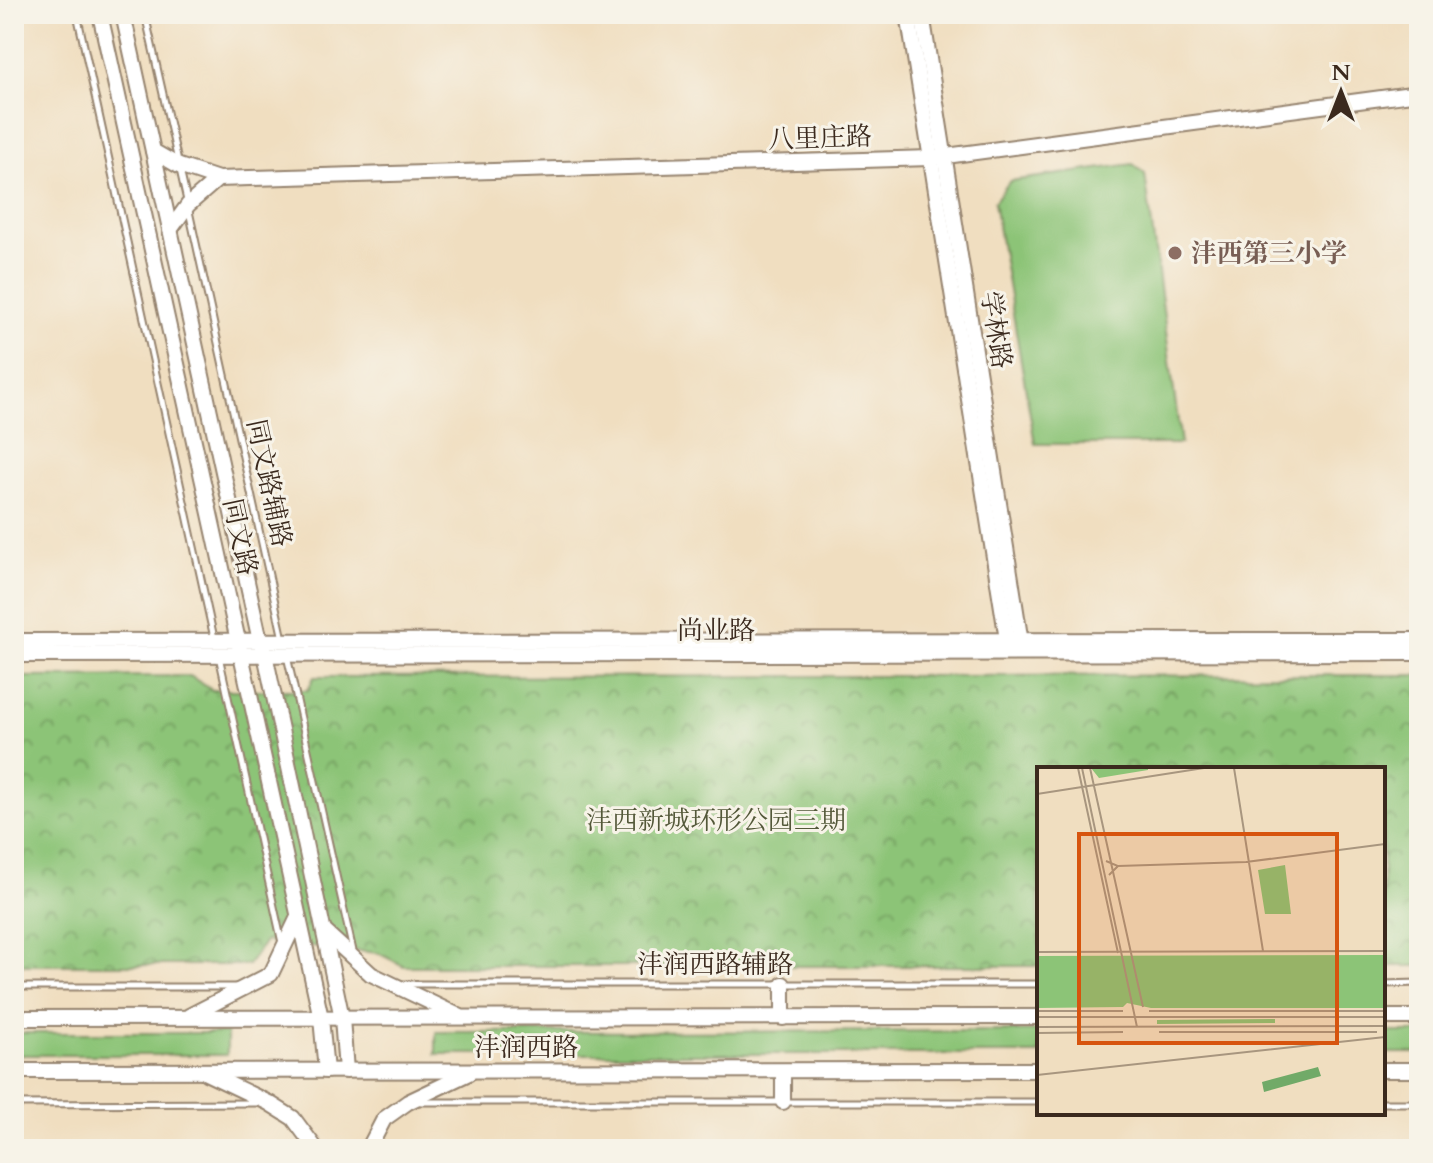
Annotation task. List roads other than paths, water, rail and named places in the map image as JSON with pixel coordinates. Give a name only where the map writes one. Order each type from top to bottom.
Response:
[{"type":"main road","name":"同文路","points":[[100,14],[321,1018],[326,1071]]},
{"type":"main road","name":"同文路","points":[[123,14],[324,931],[342,1018],[346,1071]]},
{"type":"main road","name":"学林路","points":[[908,14],[938,157]]},
{"type":"main road","name":"学林路","points":[[922,14],[938,157],[1014,647]]},
{"type":"main road","name":"八里庄路","points":[[218,179],[938,157],[1419,93]]},
{"type":"main road","points":[[153,151],[179,166],[218,179]]},
{"type":"main road","points":[[170,230],[188,205],[218,179]]},
{"type":"main road","name":"尚业路","points":[[1014,647],[1419,640]]},
{"type":"main road","name":"尚业路","points":[[14,641],[216,648]]},
{"type":"main road","name":"尚业路","points":[[14,655],[240,647],[1014,647],[1419,653]]},
{"type":"main road","points":[[186,1018],[271,974],[299,917]]},
{"type":"main road","points":[[324,931],[371,974],[463,1018]]},
{"type":"main road","points":[[783,984],[783,1018]]},
{"type":"main road","name":"沣润西路","points":[[14,1018],[1037,1017]]},
{"type":"main road","points":[[1385,1017],[1419,1017]]},
{"type":"main road","name":"沣润西路","points":[[14,1071],[1037,1070]]},
{"type":"main road","points":[[1385,1070],[1419,1070]]},
{"type":"main road","points":[[202,1071],[293,1118],[316,1149]]},
{"type":"main road","points":[[370,1146],[384,1119],[408,1102],[474,1071]]},
{"type":"main road","points":[[783,1071],[783,1102]]},
{"type":"lane","points":[[77,14],[283,949]]},
{"type":"lane","name":"同文路辅路","points":[[145,14],[355,960]]},
{"type":"lane","points":[[1385,984],[1419,983]]},
{"type":"lane","name":"沣润西路辅路","points":[[391,984],[1037,984]]},
{"type":"lane","points":[[14,987],[247,987]]},
{"type":"lane","points":[[408,1102],[1037,1102]]},
{"type":"lane","points":[[14,1104],[269,1103]]},
{"type":"lane","points":[[1385,1103],[1419,1103]]},
{"type":"lane","points":[[325,1149],[370,1146]]},
{"type":"place","name":"沣西第三小学","points":[[1175,253]]},
{"type":"park label","name":"沣西新城环形公园三期","points":[[716,820]]}]
